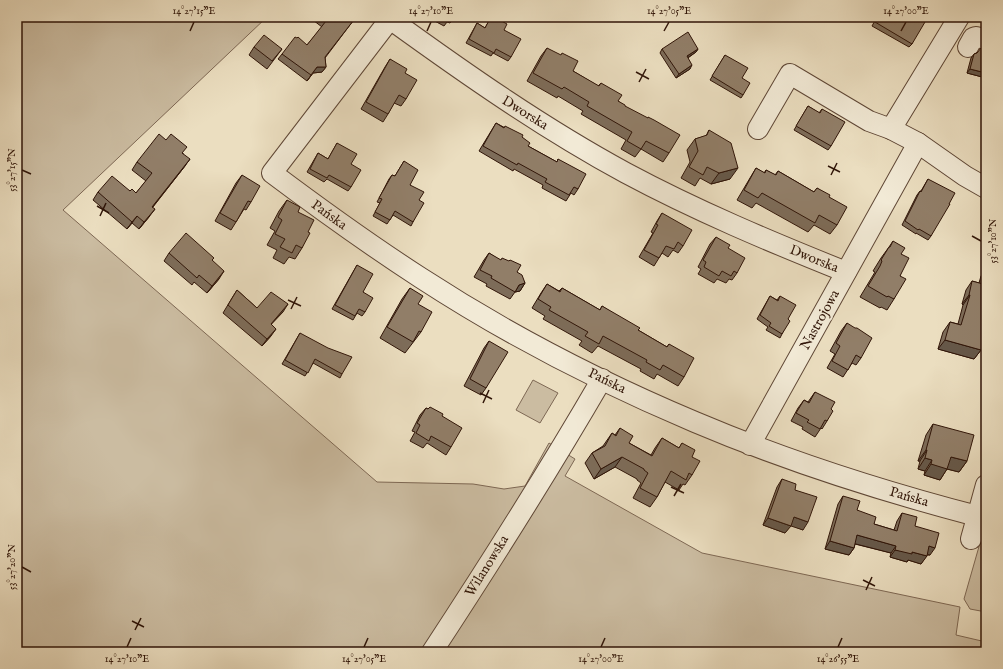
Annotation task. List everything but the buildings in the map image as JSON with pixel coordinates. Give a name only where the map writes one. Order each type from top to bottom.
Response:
[{"type":"street","points":[[891,129],[959,17]]},
{"type":"street","name":"Dworska","points":[[272,173],[390,19],[489,90],[526,114],[626,173],[717,218],[846,272]]},
{"type":"street","points":[[968,47],[973,38],[976,36],[986,39]]},
{"type":"street","points":[[758,129],[790,74],[869,121],[891,129],[916,148],[986,188]]},
{"type":"street","name":"Nastrojowa","points":[[750,444],[916,148]]},
{"type":"street","name":"Pańska","points":[[272,173],[348,229],[422,279],[512,333],[602,379],[695,422],[750,444],[854,481],[977,516]]},
{"type":"street","name":"Wilanowska","points":[[432,652],[542,480],[602,379]]},
{"type":"street","points":[[971,539],[986,485]]},
{"type":"shaded area","points":[[17,17],[267,17],[63,210],[377,482],[473,484],[504,489],[525,486],[549,443],[575,459],[565,476],[702,553],[960,607],[956,635],[986,642],[986,652],[17,652]]},
{"type":"shaded area","points":[[533,380],[558,393],[540,423],[516,410]]},
{"type":"shaded area","points":[[986,522],[986,612],[970,609],[964,599]]}]
